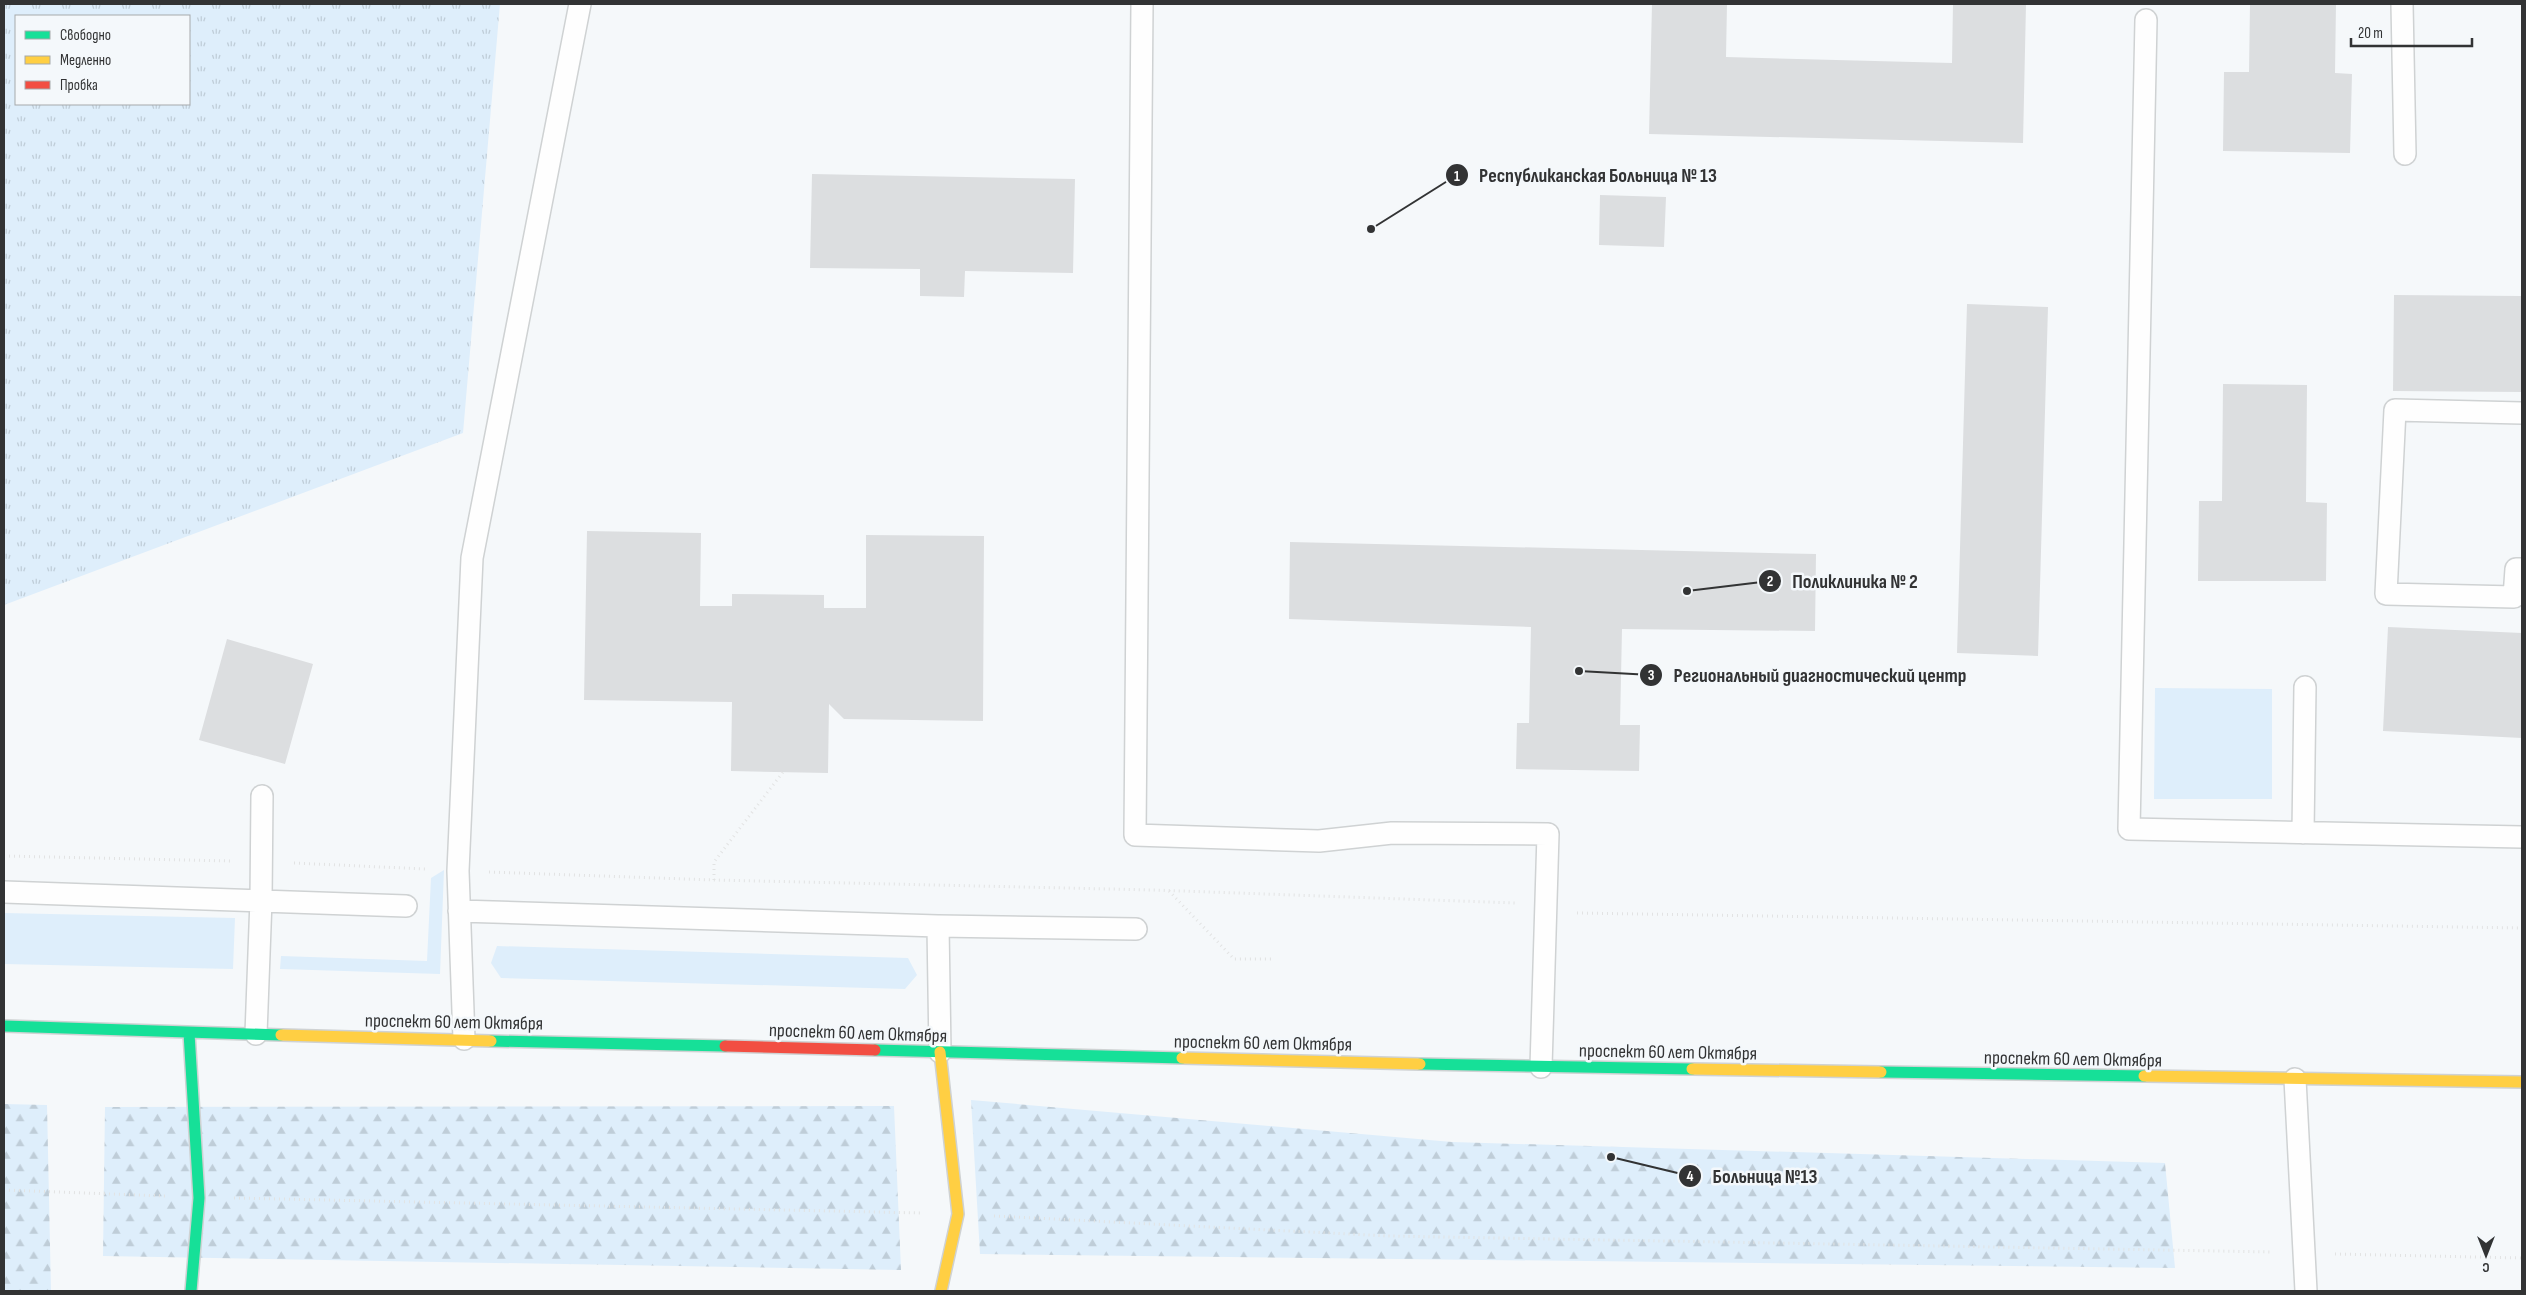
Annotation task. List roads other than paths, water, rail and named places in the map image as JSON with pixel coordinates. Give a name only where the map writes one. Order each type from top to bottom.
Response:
[{"type":"main road","name":"проспект 60 лет Октября","points":[[4,1026],[190,1033],[1541,1067],[2522,1082]]},
{"type":"main road","points":[[190,1033],[198,1198],[190,1291]]},
{"type":"main road","points":[[940,1052],[958,1214],[941,1291]]},
{"type":"lane","points":[[464,1039],[458,871],[472,558],[580,4]]},
{"type":"lane","points":[[1142,4],[1135,835],[1319,841],[1392,834],[1548,834],[1541,1067]]},
{"type":"lane","points":[[2402,4],[2405,154]]},
{"type":"lane","points":[[2146,20],[2129,829],[2522,837]]},
{"type":"lane","points":[[2522,414],[2395,410],[2386,594],[2514,597],[2516,568],[2522,569]]},
{"type":"lane","points":[[2302,833],[2305,688]]},
{"type":"lane","points":[[256,1034],[262,862],[262,796]]},
{"type":"lane","points":[[4,892],[406,906]]},
{"type":"lane","points":[[459,911],[938,926],[1136,929]]},
{"type":"lane","points":[[938,926],[940,1052]]},
{"type":"lane","points":[[2295,1079],[2306,1291]]},
{"type":"place","name":"Республиканская Больница № 13","points":[[1371,229]]},
{"type":"place","name":"Поликлиника № 2","points":[[1687,591]]},
{"type":"place","name":"Региональный диагностический центр","points":[[1579,671]]},
{"type":"place","name":"Больница №13","points":[[1611,1157]]}]
